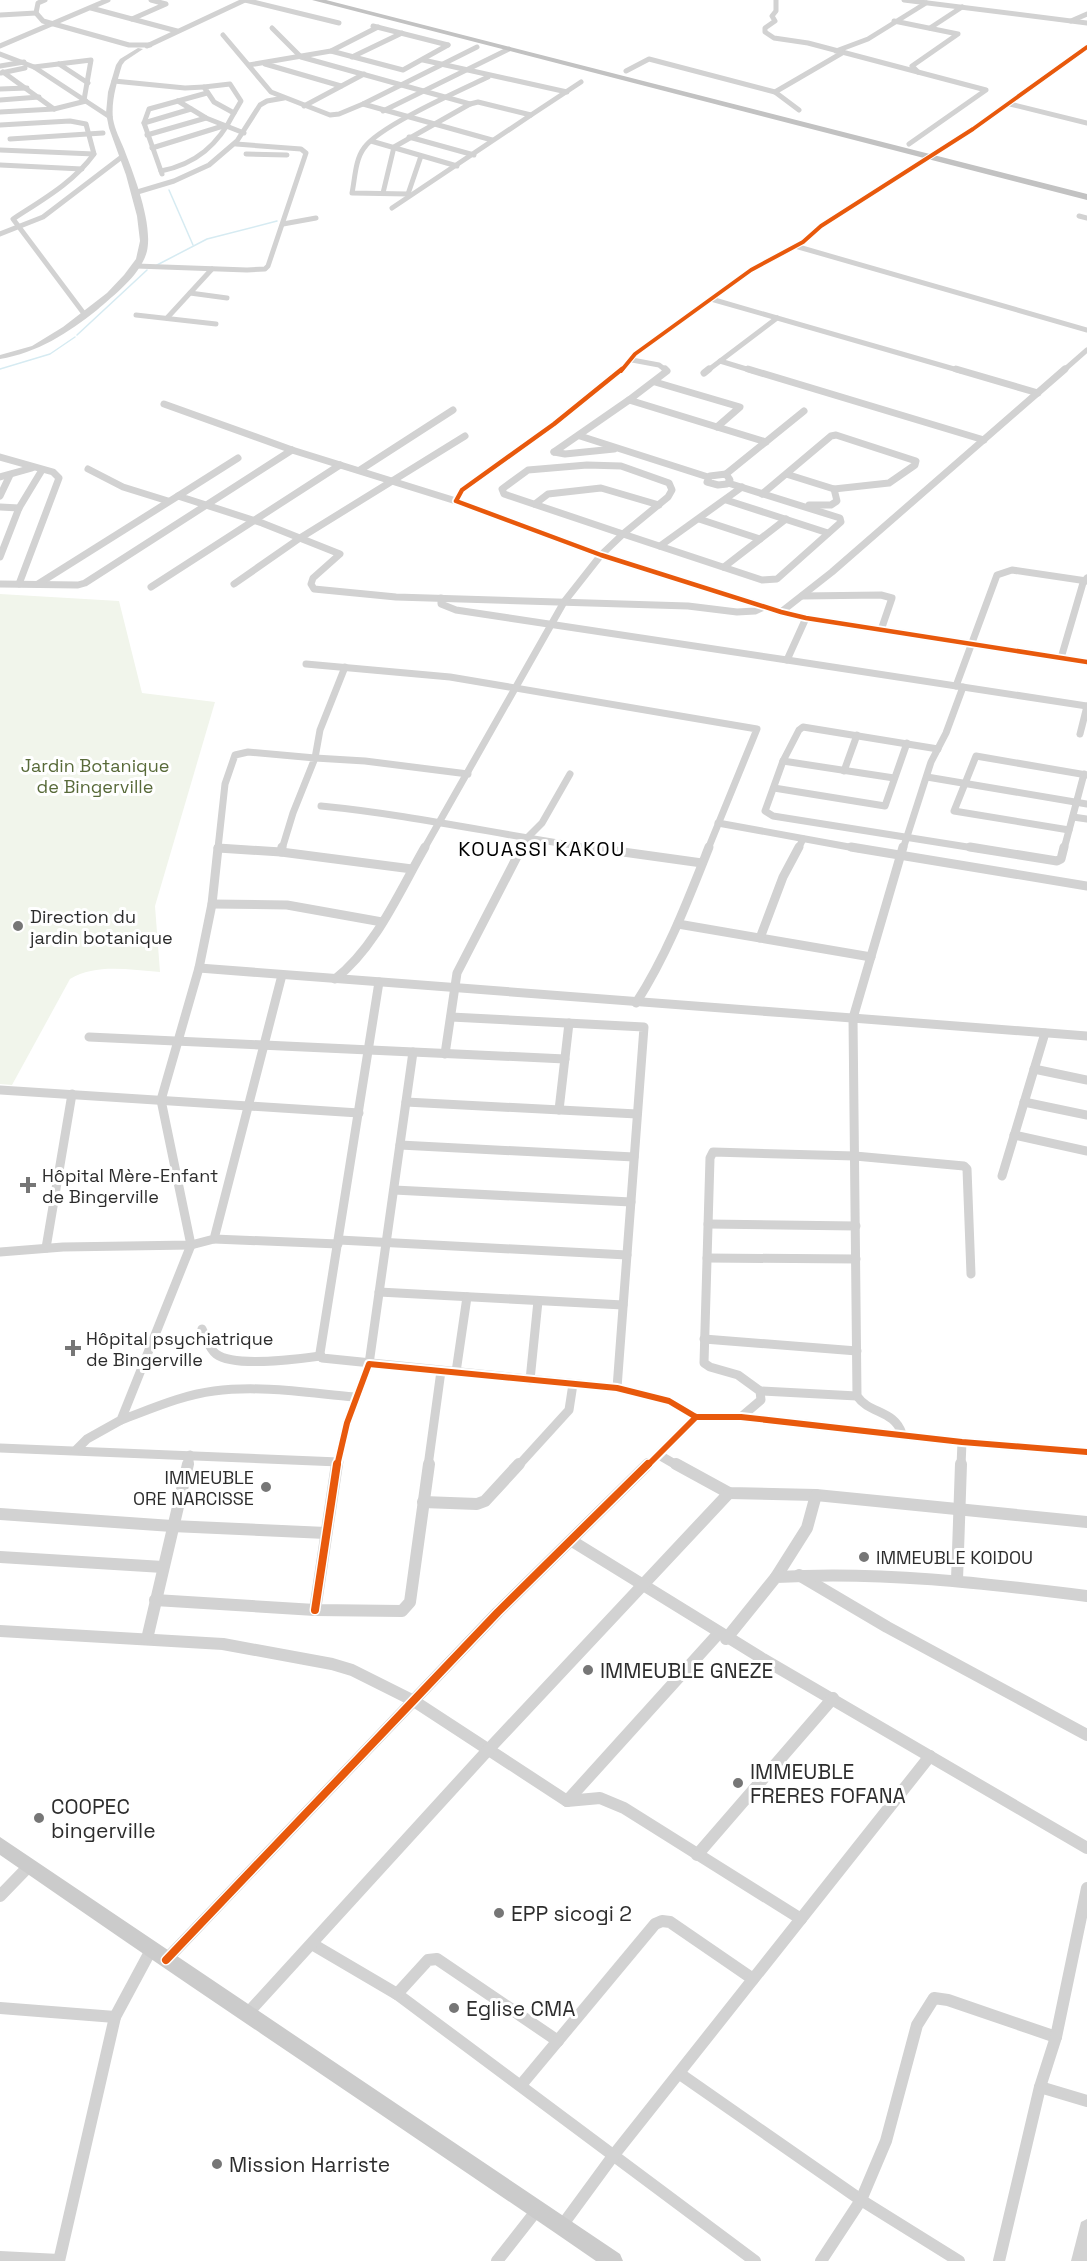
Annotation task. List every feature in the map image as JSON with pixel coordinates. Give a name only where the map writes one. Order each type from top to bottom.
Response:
[{"type":"highway","points":[[316,0],[933,154],[1087,189]]},
{"type":"highway","points":[[349,0],[909,144],[933,154],[1087,197]]},
{"type":"main road","points":[[0,1845],[158,1955],[613,2261]]},
{"type":"street","points":[[36,13],[38,2],[45,0]]},
{"type":"street","points":[[0,46],[108,0]]},
{"type":"street","points":[[132,19],[166,4],[151,0]]},
{"type":"street","points":[[0,357],[12,356],[29,350],[62,333],[85,315],[136,266],[143,252],[144,232],[110,117],[114,81],[122,60],[140,49],[245,0],[339,23]]},
{"type":"street","points":[[776,0],[776,11],[772,16],[775,21],[765,28],[767,34],[774,38],[839,52],[987,91],[909,144]]},
{"type":"street","points":[[904,0],[929,1],[1087,23]]},
{"type":"street","points":[[775,92],[839,52],[929,1]]},
{"type":"street","points":[[930,28],[962,7]]},
{"type":"street","points":[[91,8],[177,31]]},
{"type":"street","points":[[0,15],[36,13]]},
{"type":"street","points":[[36,13],[43,21],[51,24],[129,45],[150,45]]},
{"type":"street","points":[[1071,21],[1087,14]]},
{"type":"street","points":[[894,21],[958,35],[912,66],[920,73]]},
{"type":"street","points":[[331,51],[403,70],[448,45],[371,26]]},
{"type":"street","points":[[249,65],[331,51],[378,27]]},
{"type":"street","points":[[272,28],[301,57],[470,104]]},
{"type":"street","points":[[352,57],[402,33]]},
{"type":"street","points":[[223,35],[271,92],[330,115],[339,114],[363,104],[477,47]]},
{"type":"street","points":[[456,501],[462,490],[554,424],[621,371],[635,354],[711,299],[752,270],[795,246],[820,226],[1010,104],[1047,74],[1087,47]]},
{"type":"street","points":[[383,111],[509,50]]},
{"type":"street","points":[[0,54],[34,67],[91,60],[85,100]]},
{"type":"street","points":[[626,71],[649,59],[775,92],[799,110]]},
{"type":"street","points":[[423,60],[488,77],[514,80],[567,92]]},
{"type":"street","points":[[261,63],[341,86]]},
{"type":"street","points":[[59,64],[88,83]]},
{"type":"street","points":[[0,66],[25,65]]},
{"type":"street","points":[[2,73],[25,65]]},
{"type":"street","points":[[34,67],[110,117]]},
{"type":"street","points":[[2,73],[27,88],[54,109]]},
{"type":"street","points":[[304,106],[364,74]]},
{"type":"street","points":[[421,156],[408,194],[352,193],[364,148],[371,141],[408,118],[488,77]]},
{"type":"street","points":[[114,81],[185,88],[230,84],[241,101],[225,127],[193,163],[161,171]]},
{"type":"street","points":[[392,208],[581,82]]},
{"type":"street","points":[[204,87],[214,102],[234,113]]},
{"type":"street","points":[[0,89],[27,88]]},
{"type":"street","points":[[167,184],[144,123],[149,109],[207,93]]},
{"type":"street","points":[[0,100],[39,97]]},
{"type":"street","points":[[134,193],[195,174],[215,163],[236,144],[260,105],[267,101],[288,98]]},
{"type":"street","points":[[0,112],[54,109],[85,100]]},
{"type":"street","points":[[178,101],[206,118],[244,133]]},
{"type":"street","points":[[383,193],[394,147],[432,124],[478,102],[531,115]]},
{"type":"street","points":[[363,104],[492,140]]},
{"type":"street","points":[[1010,104],[1087,123]]},
{"type":"street","points":[[144,123],[191,109]]},
{"type":"street","points":[[147,135],[206,118]]},
{"type":"street","points":[[13,150],[3,125],[83,122],[94,154]]},
{"type":"street","points":[[152,148],[225,127]]},
{"type":"street","points":[[10,139],[104,133]]},
{"type":"street","points":[[409,137],[474,155]]},
{"type":"street","points":[[371,141],[457,166]]},
{"type":"street","points":[[136,266],[265,269],[268,266],[306,153],[301,149],[236,144]]},
{"type":"street","points":[[279,155],[281,147]]},
{"type":"street","points":[[0,150],[94,154]]},
{"type":"street","points":[[85,315],[13,219],[82,169],[94,154]]},
{"type":"street","points":[[246,154],[287,155]]},
{"type":"street","points":[[0,234],[43,218],[123,156]]},
{"type":"street","points":[[0,165],[82,169]]},
{"type":"street","points":[[45,197],[64,201]]},
{"type":"street","points":[[1079,216],[1087,218]]},
{"type":"street","points":[[283,224],[316,218]]},
{"type":"street","points":[[795,246],[1087,330]]},
{"type":"street","points":[[167,318],[212,269]]},
{"type":"street","points":[[190,293],[227,298]]},
{"type":"street","points":[[711,299],[1038,393]]},
{"type":"street","points":[[136,315],[216,324]]},
{"type":"street","points":[[704,373],[777,318]]},
{"type":"street","points":[[782,612],[1087,350]]},
{"type":"street","points":[[619,449],[565,454],[554,452],[666,374],[666,368],[632,360]]},
{"type":"street","points":[[720,361],[984,440]]},
{"type":"street","points":[[655,382],[740,407],[717,427]]},
{"type":"street","points":[[629,400],[766,442]]},
{"type":"street","points":[[164,404],[291,450],[456,501],[601,555],[764,607],[806,618],[1087,662]]},
{"type":"street","points":[[360,470],[453,411]]},
{"type":"street","points":[[580,436],[708,477],[726,474],[804,411]]},
{"type":"street","points":[[762,494],[831,436],[836,435],[916,461],[915,465],[895,481],[834,489],[786,474]]},
{"type":"street","points":[[234,584],[300,538],[465,436]]},
{"type":"street","points":[[0,584],[78,585],[85,583],[291,450]]},
{"type":"street","points":[[584,453],[587,465]]},
{"type":"street","points":[[0,457],[32,468],[53,472],[59,478],[19,584]]},
{"type":"street","points":[[38,584],[238,458]]},
{"type":"street","points":[[151,587],[340,465]]},
{"type":"street","points":[[335,979],[353,965],[382,922],[564,602],[601,555],[622,534],[671,493],[672,486],[621,466],[587,465],[528,470],[502,489],[504,494],[622,534],[762,580],[777,579],[841,522],[840,518],[742,487],[728,483],[711,484],[707,482],[708,477]]},
{"type":"street","points":[[0,477],[32,468]]},
{"type":"street","points":[[88,469],[123,487],[168,501]]},
{"type":"street","points":[[0,557],[19,508],[42,470]]},
{"type":"street","points":[[726,474],[730,480],[728,483]]},
{"type":"street","points":[[0,496],[10,475]]},
{"type":"street","points":[[660,546],[742,487]]},
{"type":"street","points":[[535,504],[548,494],[601,488],[658,505]]},
{"type":"street","points":[[800,506],[831,505],[837,501],[834,489]]},
{"type":"street","points":[[178,496],[255,521],[340,554],[313,578],[311,584],[314,589],[366,595],[666,608],[689,606],[751,613],[764,607]]},
{"type":"street","points":[[726,500],[828,533]]},
{"type":"street","points":[[0,507],[19,508]]},
{"type":"street","points":[[699,519],[760,539]]},
{"type":"street","points":[[724,567],[786,519]]},
{"type":"street","points":[[902,1434],[901,1426],[889,1414],[863,1406],[857,1396],[854,1018],[927,777],[997,575],[1012,570],[1087,580]]},
{"type":"street","points":[[1061,658],[1083,583],[1087,580]]},
{"type":"street","points":[[801,596],[881,595],[892,598],[881,630]]},
{"type":"street","points":[[441,598],[441,604],[456,610],[1087,706],[1080,734]]},
{"type":"street","points":[[787,660],[806,618]]},
{"type":"street","points":[[306,664],[450,677],[587,699],[659,714],[754,727],[757,731],[678,924],[651,980],[636,1002]]},
{"type":"street","points":[[281,852],[292,813],[315,758],[320,730],[345,667]]},
{"type":"street","points":[[938,749],[907,742],[803,727],[799,730],[783,761],[765,811],[767,814],[909,838],[1053,861],[1061,859],[1070,830],[1076,802],[1086,774],[976,756],[954,811],[1070,830]]},
{"type":"street","points":[[844,771],[857,735]]},
{"type":"street","points":[[774,788],[885,806],[907,742]]},
{"type":"street","points":[[122,1420],[191,1245],[161,1100],[199,968],[212,904],[225,784],[235,755],[248,752],[365,761],[468,774]]},
{"type":"street","points":[[783,761],[894,778]]},
{"type":"street","points":[[445,1054],[457,973],[526,839],[542,823],[570,774]]},
{"type":"street","points":[[927,777],[1087,804]]},
{"type":"street","points":[[321,806],[390,813],[526,839],[702,863]]},
{"type":"street","points":[[1072,817],[1087,819]]},
{"type":"street","points":[[718,823],[1087,886]]},
{"type":"street","points":[[760,938],[783,877],[803,839]]},
{"type":"street","points":[[218,848],[281,852],[412,869]]},
{"type":"street","points":[[212,904],[287,905],[382,922]]},
{"type":"street","points":[[678,924],[871,957]]},
{"type":"street","points":[[199,968],[1087,1036]]},
{"type":"street","points":[[214,1239],[282,975]]},
{"type":"street","points":[[320,1356],[380,982]]},
{"type":"street","points":[[450,1017],[644,1026],[617,1388]]},
{"type":"street","points":[[560,1110],[569,1023]]},
{"type":"street","points":[[1002,1176],[1045,1033]]},
{"type":"street","points":[[89,1037],[565,1059]]},
{"type":"street","points":[[315,1610],[339,1462],[354,1396],[369,1364],[413,1052]]},
{"type":"street","points":[[1034,1069],[1087,1080]]},
{"type":"street","points":[[0,1090],[359,1113]]},
{"type":"street","points":[[45,1248],[72,1095]]},
{"type":"street","points":[[406,1102],[638,1114]]},
{"type":"street","points":[[1024,1102],[1087,1115]]},
{"type":"street","points":[[1014,1135],[1087,1151]]},
{"type":"street","points":[[400,1145],[634,1157]]},
{"type":"street","points":[[741,1417],[761,1400],[760,1391],[748,1379],[721,1368],[708,1367],[704,1363],[710,1158],[713,1152],[855,1156],[966,1167],[971,1274]]},
{"type":"street","points":[[394,1190],[631,1202]]},
{"type":"street","points":[[708,1224],[856,1226]]},
{"type":"street","points":[[0,1252],[45,1248],[191,1245],[214,1239],[386,1243],[627,1255]]},
{"type":"street","points":[[707,1258],[856,1259]]},
{"type":"street","points":[[379,1292],[623,1305]]},
{"type":"street","points":[[456,1372],[467,1297]]},
{"type":"street","points":[[530,1380],[538,1301]]},
{"type":"street","points":[[202,1329],[213,1352],[221,1357],[270,1363],[320,1356],[369,1364],[617,1388],[669,1401],[696,1417],[741,1417],[962,1442],[1087,1452]]},
{"type":"street","points":[[704,1339],[857,1351]]},
{"type":"street","points":[[155,1600],[315,1610],[402,1611],[410,1602],[441,1371]]},
{"type":"street","points":[[423,1502],[477,1504],[485,1501],[569,1410],[573,1384]]},
{"type":"street","points":[[76,1450],[87,1439],[122,1420],[215,1391],[242,1390],[354,1396]]},
{"type":"street","points":[[760,1391],[857,1396]]},
{"type":"street","points":[[0,2257],[59,2260],[115,2017],[158,1955],[414,1701],[498,1612],[696,1417]]},
{"type":"street","points":[[957,1580],[962,1442]]},
{"type":"street","points":[[0,1448],[339,1462]]},
{"type":"street","points":[[147,1640],[190,1455]]},
{"type":"street","points":[[659,1455],[729,1493],[816,1495],[1087,1522]]},
{"type":"street","points":[[247,2014],[488,1750],[729,1493]]},
{"type":"street","points":[[567,1801],[776,1577],[807,1528],[816,1495]]},
{"type":"street","points":[[0,1514],[172,1526],[326,1533]]},
{"type":"street","points":[[572,1541],[722,1636],[833,1698],[1087,1848]]},
{"type":"street","points":[[0,1557],[163,1567]]},
{"type":"street","points":[[776,1577],[860,1573],[957,1580],[1087,1596]]},
{"type":"street","points":[[799,1575],[887,1627],[1087,1736]]},
{"type":"street","points":[[0,1631],[223,1644],[309,1658],[352,1670],[414,1701],[567,1801],[600,1798],[624,1808],[697,1856],[801,1919]]},
{"type":"street","points":[[697,1856],[833,1698]]},
{"type":"street","points":[[561,2227],[613,2156],[930,1756]]},
{"type":"street","points":[[0,1896],[29,1866]]},
{"type":"street","points":[[999,2261],[1040,2086],[1056,2037],[1087,1888]]},
{"type":"street","points":[[521,2085],[655,1924],[662,1921],[670,1922],[753,1979]]},
{"type":"street","points":[[312,1944],[397,1994],[755,2261]]},
{"type":"street","points":[[397,1994],[428,1960],[437,1959],[558,2040]]},
{"type":"street","points":[[820,2261],[861,2200],[886,2141],[917,2025],[934,1998],[948,2000],[1056,2037]]},
{"type":"street","points":[[0,2008],[115,2017]]},
{"type":"street","points":[[680,2074],[861,2200],[959,2261]]},
{"type":"street","points":[[1040,2086],[1087,2101]]},
{"type":"street","points":[[497,2261],[537,2210]]},
{"type":"street","points":[[1080,2261],[1087,2228]]},
{"type":"green space","name":"Jardin Botanique de Bingerville","points":[[0,594],[119,601],[142,693],[215,702],[155,906],[160,972],[102,969],[70,979],[12,1085],[0,1084]]},
{"type":"waterway","points":[[169,190],[193,245]]},
{"type":"waterway","points":[[157,265],[207,239],[277,221]]},
{"type":"waterway","points":[[77,335],[147,270]]},
{"type":"waterway","points":[[0,369],[50,354],[75,337]]},
{"type":"cycle path","points":[[1087,47],[973,129],[821,226],[803,242],[751,270],[635,354],[621,371],[554,424],[462,490],[456,501],[601,555],[781,612],[806,618],[1087,662]]},
{"type":"cycle path","points":[[315,1610],[339,1454],[347,1423],[369,1364],[617,1388],[669,1401],[696,1417],[741,1417],[962,1442],[1087,1452]]},
{"type":"cycle path","points":[[166,1960],[498,1612],[696,1417]]},
{"type":"place","name":"Direction du jardin botanique","points":[[18,926]]},
{"type":"place","name":"Hôpital Mère-Enfant de Bingerville","points":[[28,1185]]},
{"type":"place","name":"Hôpital psychiatrique de Bingerville","points":[[73,1348]]},
{"type":"place","name":"IMMEUBLE ORE NARCISSE","points":[[266,1487]]},
{"type":"place","name":"IMMEUBLE KOIDOU","points":[[864,1557]]},
{"type":"place","name":"IMMEUBLE GNEZE","points":[[588,1670]]},
{"type":"place","name":"IMMEUBLE FRERES FOFANA","points":[[738,1783]]},
{"type":"place","name":"CO0PEC bingerville","points":[[39,1818]]},
{"type":"place","name":"EPP sicogi 2","points":[[499,1913]]},
{"type":"place","name":"Eglise CMA","points":[[454,2008]]},
{"type":"place","name":"Mission Harriste","points":[[217,2164]]},
{"type":"district","name":"KOUASSI KAKOU","points":[[542,849]]}]
